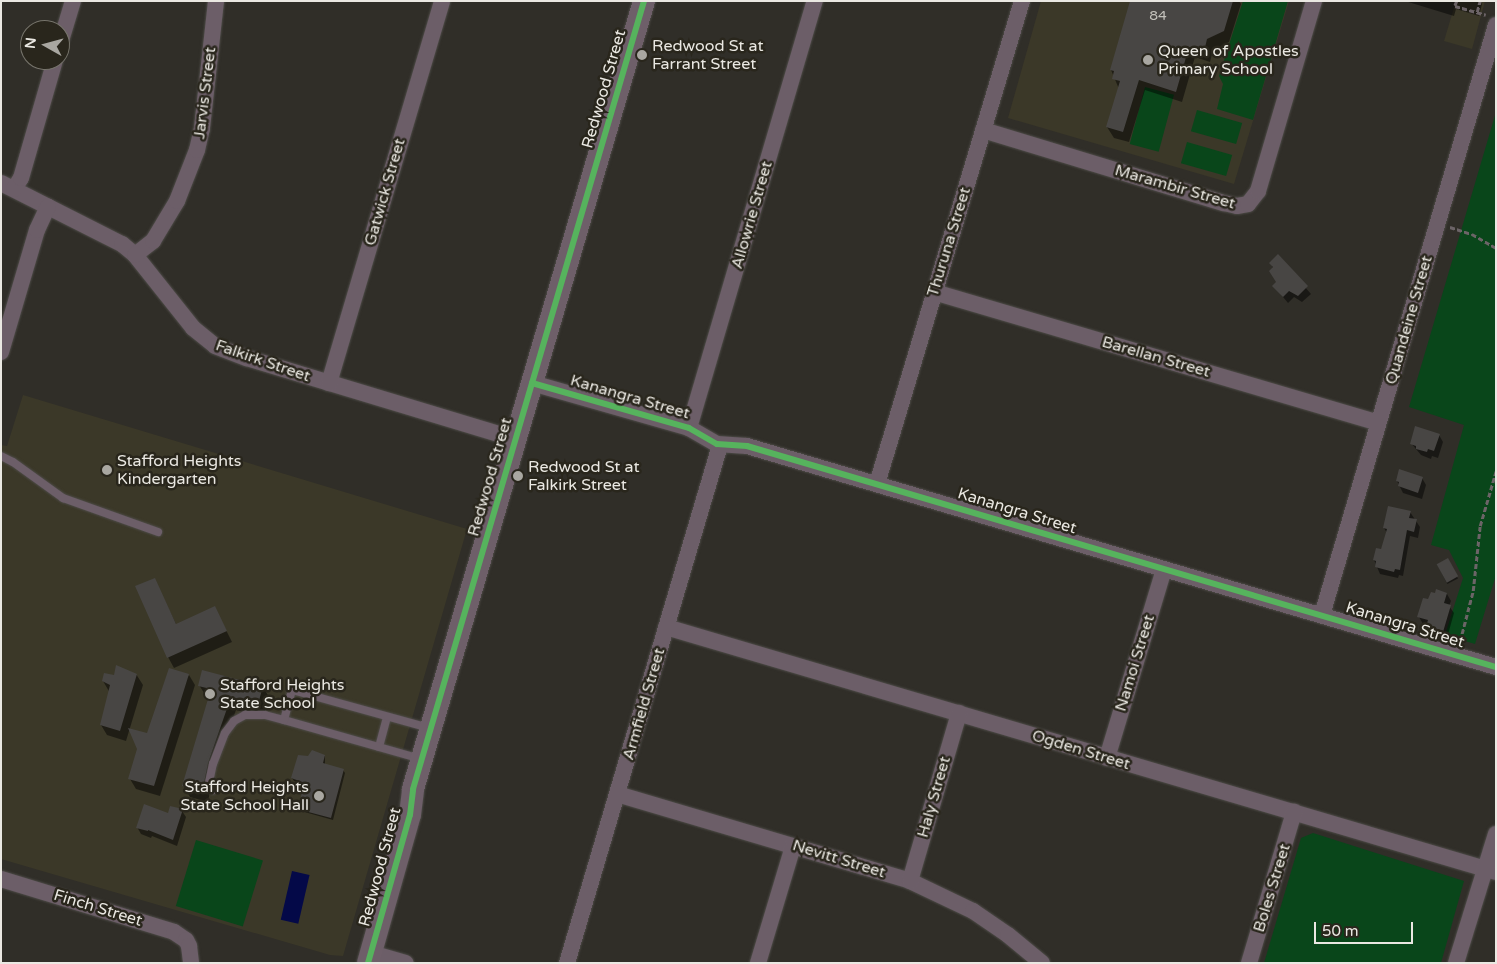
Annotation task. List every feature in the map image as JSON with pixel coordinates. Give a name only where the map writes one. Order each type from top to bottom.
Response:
[{"type":"street","points":[[67,20],[72,1]]},
{"type":"street","name":"Jarvis Street","points":[[135,255],[153,240],[177,201],[197,150],[202,128],[216,1]]},
{"type":"street","name":"Gatwick Street","points":[[329,383],[442,1]]},
{"type":"street","name":"Redwood Street","points":[[364,959],[398,813],[413,789],[644,1]]},
{"type":"street","name":"Allowrie Street","points":[[688,428],[814,1]]},
{"type":"street","name":"Thuruna Street","points":[[877,484],[1022,1]]},
{"type":"street","name":"Marambir Street","points":[[983,130],[1224,203],[1237,206],[1248,204],[1258,191],[1314,1]]},
{"type":"street","name":"Quandeine Street","points":[[1322,615],[1437,223],[1491,20]]},
{"type":"street","points":[[8,186],[20,178],[52,70]]},
{"type":"street","name":"Falkirk Street","points":[[8,186],[122,244],[135,255],[193,328],[215,346],[329,383],[516,439]]},
{"type":"street","points":[[1,352],[37,230],[48,206]]},
{"type":"street","name":"Barellan Street","points":[[934,292],[1378,423]]},
{"type":"street","name":"Kanangra Street","points":[[532,383],[688,428],[720,445],[746,446],[1496,667]]},
{"type":"street","name":"Armfield Street","points":[[567,963],[720,445]]},
{"type":"street","name":"Namoi Street","points":[[1107,758],[1164,569]]},
{"type":"street","name":"Ogden Street","points":[[666,627],[1491,870]]},
{"type":"street","name":"Haly Street","points":[[910,881],[959,713]]},
{"type":"street","name":"Nevitt Street","points":[[617,794],[910,881],[973,911],[1008,934],[1042,963]]},
{"type":"street","name":"Boles Street","points":[[1249,963],[1294,812]]},
{"type":"street","points":[[1456,963],[1491,870],[1496,834]]},
{"type":"street","points":[[758,963],[793,846]]},
{"type":"street","name":"Finch Street","points":[[1,880],[167,929],[180,935],[189,946],[191,963]]},
{"type":"street","points":[[364,959],[406,963]]},
{"type":"lane","points":[[1,456],[13,462],[63,498],[158,532]]},
{"type":"lane","points":[[284,720],[292,690],[431,729]]},
{"type":"lane","points":[[213,790],[208,787],[225,733],[234,720],[245,714],[265,715],[422,759]]},
{"type":"lane","points":[[379,747],[388,717]]},
{"type":"path","points":[[1457,1],[1455,6],[1477,12],[1491,20]]},
{"type":"path","points":[[1477,12],[1480,1]]},
{"type":"path","points":[[1437,223],[1472,234],[1496,248]]},
{"type":"path","points":[[1456,654],[1473,591],[1480,526],[1496,471]]},
{"type":"shaded area","name":"Queen of Apostles Primary School","points":[[1041,1],[1289,1],[1234,184],[1008,118]]},
{"type":"shaded area","points":[[1456,1],[1485,1],[1472,49],[1444,41]]},
{"type":"shaded area","name":"Stafford Heights State School","points":[[23,395],[467,529],[343,956],[330,955],[1,859],[1,445],[7,446]]},
{"type":"shaded area","points":[[292,871],[310,875],[298,924],[281,920]]},
{"type":"green space","points":[[1243,1],[1288,1],[1253,120],[1217,109],[1223,84],[1219,76]]},
{"type":"green space","points":[[1145,87],[1174,95],[1159,152],[1130,144]]},
{"type":"green space","points":[[1197,110],[1242,123],[1236,144],[1191,131]]},
{"type":"green space","points":[[1496,112],[1496,575],[1475,644],[1445,635],[1463,578],[1449,550],[1431,545],[1464,425],[1409,407]]},
{"type":"green space","points":[[1187,142],[1232,155],[1226,176],[1181,163]]},
{"type":"green space","points":[[1313,833],[1464,881],[1441,963],[1264,963],[1301,838]]},
{"type":"green space","points":[[196,840],[263,860],[243,926],[176,906]]},
{"type":"building","points":[[1130,1],[1233,1],[1224,31],[1207,39],[1204,52],[1189,47],[1176,92],[1139,80],[1123,132],[1106,127],[1120,81],[1112,79],[1114,71],[1110,70]]},
{"type":"building","points":[[1278,254],[1308,286],[1298,296],[1289,291],[1283,297],[1272,286],[1276,282],[1269,271],[1273,267],[1269,263]]},
{"type":"building","points":[[1415,426],[1440,434],[1434,451],[1428,449],[1427,452],[1416,449],[1416,446],[1410,444]]},
{"type":"building","points":[[1399,469],[1423,477],[1418,493],[1398,486],[1399,482],[1396,481]]},
{"type":"building","points":[[1388,506],[1411,511],[1409,518],[1417,519],[1414,532],[1407,530],[1400,570],[1395,569],[1394,572],[1375,567],[1376,561],[1373,560],[1376,548],[1381,549],[1387,529],[1383,528]]},
{"type":"building","points":[[1448,558],[1458,576],[1447,583],[1437,564]]},
{"type":"building","points":[[155,578],[176,624],[215,606],[227,631],[167,658],[135,586]]},
{"type":"building","points":[[1436,589],[1447,593],[1444,603],[1451,605],[1443,632],[1426,626],[1428,620],[1417,617],[1423,598],[1428,599],[1431,592],[1435,593]]},
{"type":"building","points":[[116,665],[137,674],[120,731],[100,725],[110,685],[102,681],[104,673],[114,675]]},
{"type":"building","points":[[169,668],[189,674],[154,786],[128,779],[137,749],[128,728],[147,733]]},
{"type":"building","points":[[202,670],[263,686],[257,708],[230,700],[208,763],[202,792],[182,786],[211,689],[198,686]]},
{"type":"building","name":"Stafford Heights State School Hall","points":[[312,750],[325,755],[323,763],[344,769],[331,818],[297,809],[305,783],[291,778],[298,755],[308,756]]},
{"type":"building","points":[[144,804],[168,813],[170,806],[183,809],[173,840],[148,830],[136,828]]},
{"type":"cycle path","points":[[368,963],[410,815],[413,789],[644,1]]},
{"type":"cycle path","points":[[532,383],[689,428],[717,444],[747,446],[1496,667]]},
{"type":"place","name":"Redwood St at Farrant Street","points":[[642,55]]},
{"type":"place","name":"Queen of Apostles Primary School","points":[[1148,60]]},
{"type":"place","name":"Stafford Heights Kindergarten","points":[[107,470]]},
{"type":"place","name":"Redwood St at Falkirk Street","points":[[518,476]]},
{"type":"place","name":"Stafford Heights State School","points":[[210,694]]},
{"type":"place","name":"Stafford Heights State School Hall","points":[[319,796]]}]
